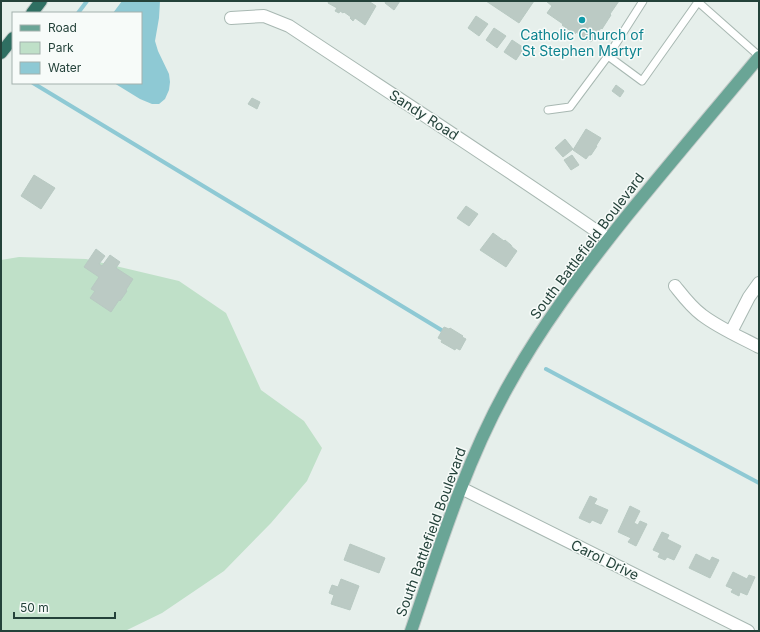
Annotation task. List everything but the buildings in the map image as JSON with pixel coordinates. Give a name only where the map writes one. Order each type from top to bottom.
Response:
[{"type":"highway","points":[[33,12],[41,1]]},
{"type":"highway","points":[[1,53],[12,39]]},
{"type":"main road","name":"South Battlefield Boulevard","points":[[411,631],[467,471],[488,425],[522,362],[564,297],[608,239],[759,56]]},
{"type":"street","name":"Sandy Road","points":[[231,18],[264,16],[289,26],[464,141],[608,239]]},
{"type":"street","points":[[731,332],[749,297],[759,283]]},
{"type":"street","points":[[675,286],[693,308],[703,316],[759,347]]},
{"type":"street","name":"Carol Drive","points":[[461,488],[748,631]]},
{"type":"lane","points":[[548,110],[570,107],[608,56],[643,1]]},
{"type":"lane","points":[[608,56],[642,81],[698,1],[759,56]]},
{"type":"green space","points":[[19,257],[86,259],[179,281],[226,313],[261,390],[304,421],[322,448],[307,481],[271,523],[224,571],[162,613],[125,631],[1,631],[1,260]]},
{"type":"water","points":[[122,1],[160,1],[155,41],[169,74],[170,82],[169,90],[165,99],[159,104],[152,104],[140,99],[116,84],[142,84],[142,12],[114,12]]},
{"type":"waterway","points":[[79,12],[87,1]]},
{"type":"waterway","points":[[35,84],[443,331]]},
{"type":"waterway","points":[[546,369],[759,483]]},
{"type":"place","name":"Catholic Church of St Stephen Martyr","points":[[582,20]]}]
